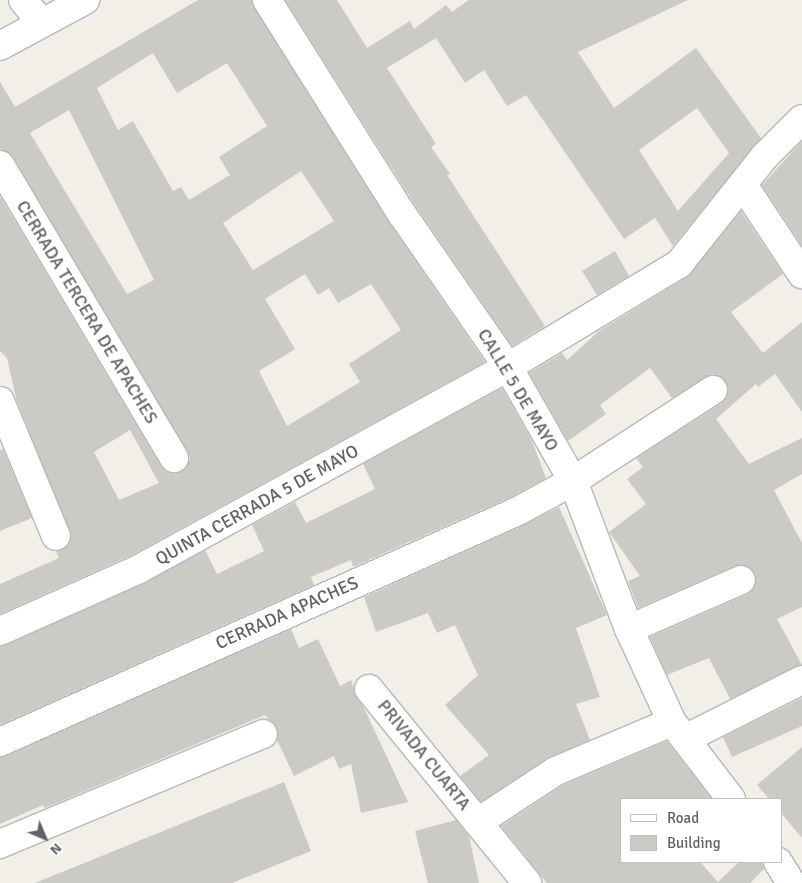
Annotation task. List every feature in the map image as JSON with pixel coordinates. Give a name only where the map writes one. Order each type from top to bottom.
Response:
[{"type":"street","points":[[23,0],[41,22]]},
{"type":"street","points":[[0,46],[41,22],[85,0]]},
{"type":"street","name":"CALLE 5 DE MAYO","points":[[266,0],[402,214],[508,367],[573,481],[630,629],[678,730],[730,798]]},
{"type":"street","name":"QUINTA CERRADA 5 DE MAYO","points":[[0,631],[140,569],[508,367],[679,264],[765,156],[802,119]]},
{"type":"street","name":"CERRADA TERCERA DE APACHES","points":[[0,165],[174,458]]},
{"type":"street","points":[[743,185],[802,274]]},
{"type":"street","name":"CERRADA APACHES","points":[[0,742],[509,515],[573,481],[713,390]]},
{"type":"street","points":[[0,401],[56,536]]},
{"type":"street","points":[[630,629],[740,580]]},
{"type":"street","name":"PRIVADA CUARTA","points":[[478,822],[556,771],[678,730],[802,680]]},
{"type":"street","name":"PRIVADA CUARTA","points":[[369,689],[527,883]]},
{"type":"street","points":[[0,844],[263,734]]},
{"type":"street","points":[[779,863],[791,883]]},
{"type":"building","points":[[198,0],[251,0],[389,222],[485,362],[132,555],[0,614],[0,584],[59,558],[56,551],[68,546],[71,538],[16,398],[7,358],[0,351],[0,196],[161,466],[175,474],[182,471],[190,458],[13,157],[0,149],[0,82],[15,107]],"holes":[[[153,53],[177,93],[227,63],[267,126],[219,157],[230,175],[189,200],[181,187],[173,191],[133,121],[118,130],[97,88]],[[69,110],[154,280],[127,294],[30,133]],[[301,171],[334,221],[253,270],[223,223]],[[305,274],[318,295],[329,288],[338,303],[371,284],[401,330],[349,364],[360,382],[287,426],[259,371],[295,349],[265,299]],[[130,430],[159,483],[119,500],[94,452]]]},
{"type":"building","points":[[285,0],[337,0],[367,48],[410,21],[414,29],[446,5],[452,12],[469,0],[688,0],[578,52],[614,108],[696,48],[761,138],[673,246],[655,218],[624,239],[526,95],[507,106],[484,70],[465,83],[436,38],[387,68],[436,144],[431,147],[450,174],[447,175],[545,326],[512,346],[415,205]],"holes":[[[697,108],[729,153],[678,211],[639,150]]]},
{"type":"building","points":[[802,141],[802,246],[762,185]]},
{"type":"building","points":[[741,211],[783,274],[731,312],[763,353],[802,322],[802,412],[775,374],[758,387],[756,384],[716,419],[749,464],[802,438],[802,474],[774,490],[802,543],[802,607],[777,619],[802,665],[730,699],[709,658],[667,675],[650,637],[748,594],[756,582],[755,573],[743,565],[735,566],[638,608],[628,581],[640,576],[609,532],[646,504],[627,479],[643,467],[636,458],[722,403],[727,397],[726,382],[712,374],[672,398],[650,368],[600,405],[606,414],[568,441],[529,373],[562,353],[567,360],[599,331],[687,277]]},
{"type":"building","points":[[615,251],[629,276],[597,295],[582,271]]},
{"type":"building","points":[[502,388],[532,441],[546,478],[511,497],[353,567],[351,560],[311,577],[314,585],[0,725],[0,646],[145,583],[205,550],[217,574],[264,551],[252,525],[295,502],[306,523],[375,489],[363,464]]},
{"type":"building","points":[[3,449],[32,518],[0,531],[0,450]]},
{"type":"building","points":[[559,507],[607,615],[576,628],[600,697],[576,704],[590,740],[548,758],[481,802],[460,776],[489,755],[445,705],[478,675],[455,625],[437,633],[428,613],[376,632],[364,597],[524,525]]},
{"type":"building","points":[[291,629],[299,648],[318,639],[340,686],[351,680],[357,698],[364,708],[408,802],[361,813],[351,764],[339,769],[334,756],[294,776],[277,740],[277,728],[265,715],[45,808],[43,805],[0,824],[0,757]]},
{"type":"building","points":[[802,698],[802,726],[732,757],[723,737]]},
{"type":"building","points":[[667,741],[711,798],[620,798],[620,863],[701,863],[718,882],[738,863],[762,863],[764,869],[750,883],[547,883],[501,826],[563,785]]},
{"type":"building","points":[[802,747],[802,838],[782,814],[782,798],[768,798],[757,785]]},
{"type":"building","points":[[284,782],[311,851],[232,883],[35,883]]},
{"type":"building","points":[[456,820],[469,836],[479,883],[428,883],[415,831]]}]
